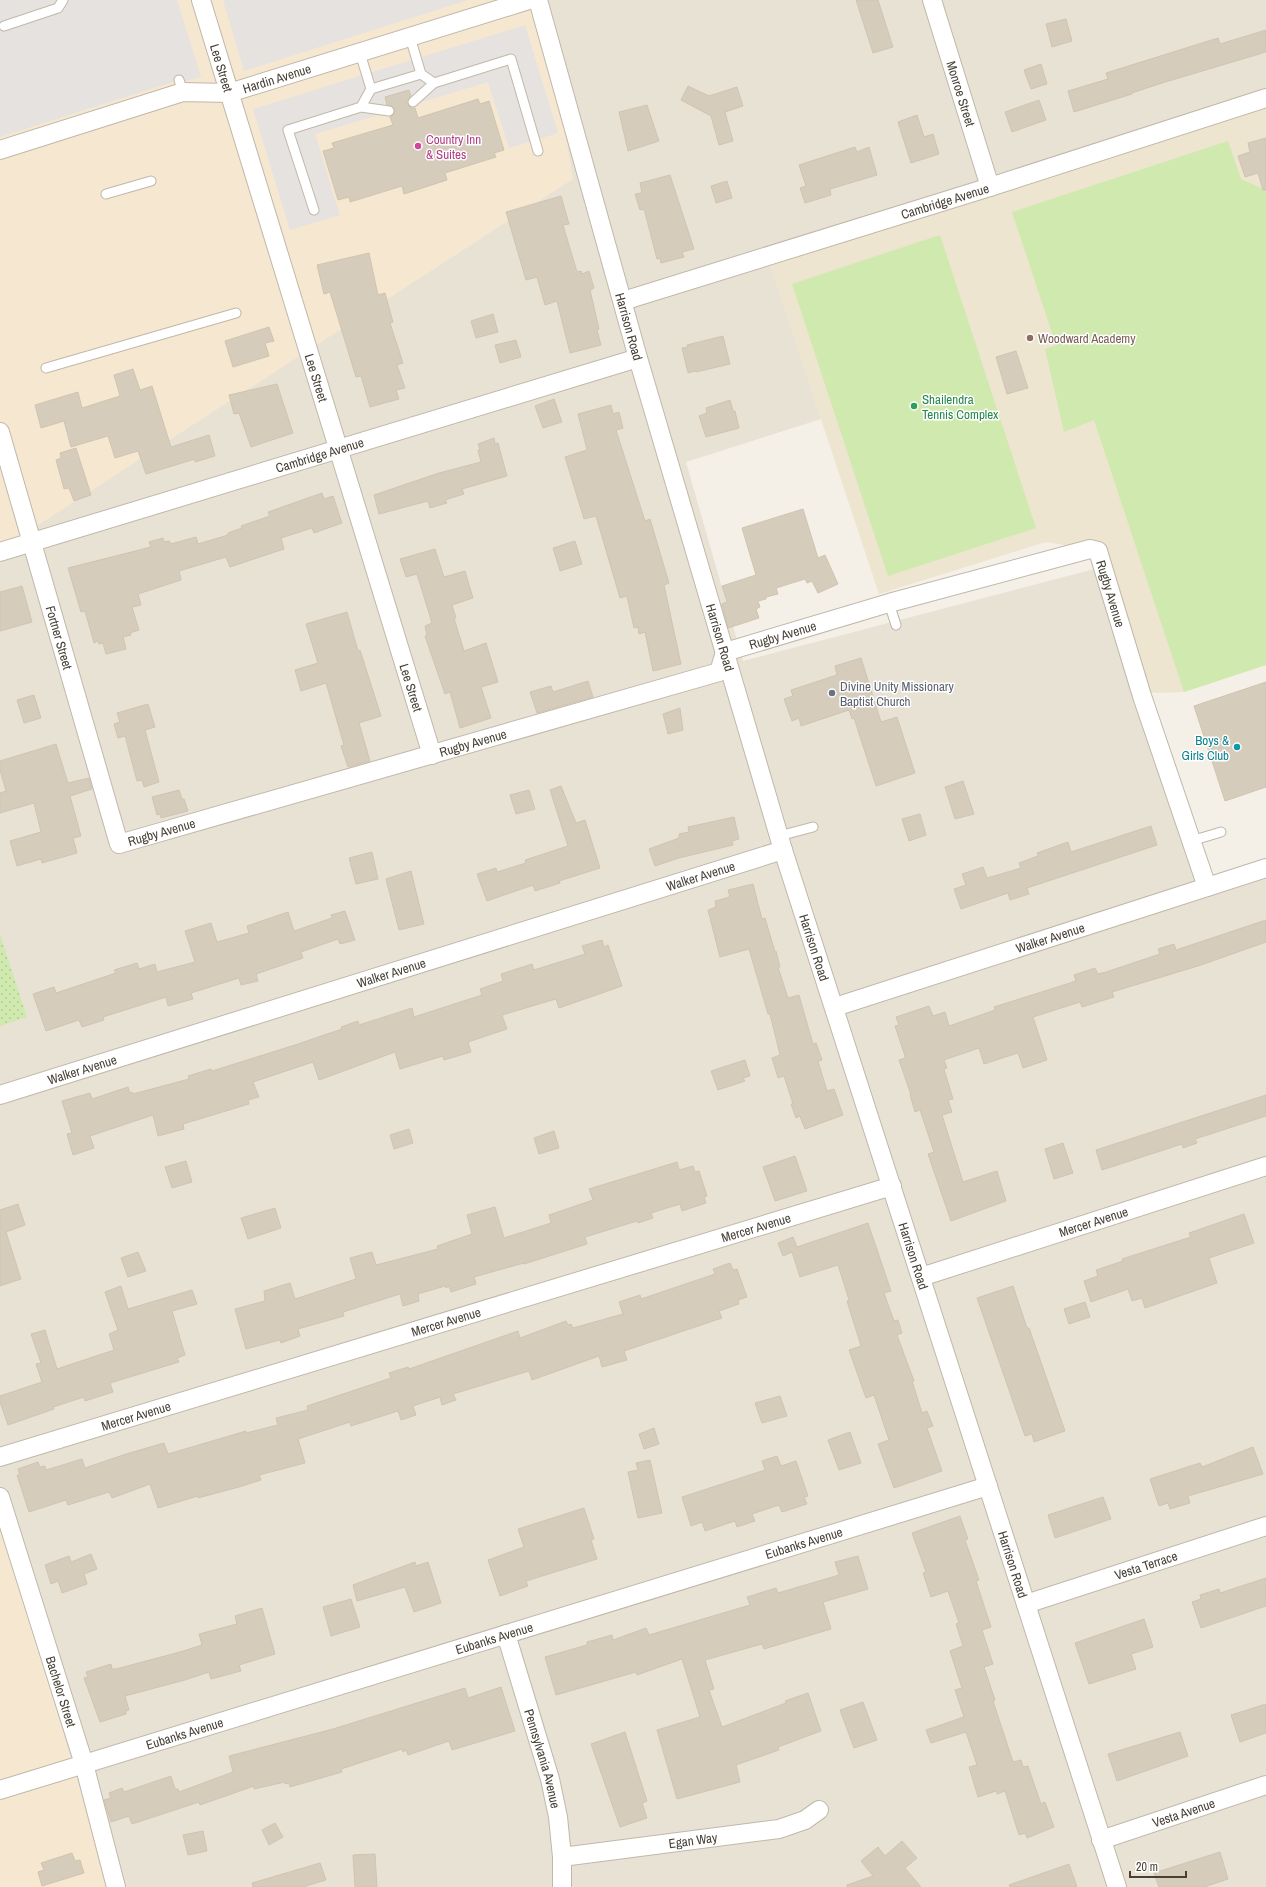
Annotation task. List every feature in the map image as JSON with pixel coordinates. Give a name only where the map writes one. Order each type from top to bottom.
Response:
[{"type":"street","name":"Lee Street","points":[[201,0],[432,755]]},
{"type":"street","name":"Hardin Avenue","points":[[0,150],[181,86],[229,93],[529,0]]},
{"type":"street","name":"Harrison Road","points":[[538,0],[638,358],[781,843],[1117,1887]]},
{"type":"street","name":"Monroe Street","points":[[932,0],[990,187]]},
{"type":"street","name":"Cambridge Avenue","points":[[623,301],[990,187],[1266,98]]},
{"type":"street","name":"Cambridge Avenue","points":[[0,552],[638,358]]},
{"type":"street","name":"Fortner Street","points":[[0,432],[119,844]]},
{"type":"street","name":"Rugby Avenue","points":[[119,844],[718,672],[725,652],[889,603],[1090,549],[1098,551],[1142,696],[1207,887]]},
{"type":"street","name":"Walker Avenue","points":[[0,1095],[781,843]]},
{"type":"street","name":"Walker Avenue","points":[[834,1006],[1266,868]]},
{"type":"street","name":"Mercer Avenue","points":[[921,1277],[1266,1166]]},
{"type":"street","name":"Mercer Avenue","points":[[0,1457],[892,1186]]},
{"type":"street","name":"Eubanks Avenue","points":[[0,1790],[988,1486]]},
{"type":"street","name":"Bachelor Street","points":[[0,1497],[84,1764],[116,1887]]},
{"type":"street","name":"Vesta Terrace","points":[[1026,1604],[1266,1526]]},
{"type":"street","name":"Pennsylvania Avenue","points":[[506,1634],[550,1779],[558,1817],[562,1857],[562,1887]]},
{"type":"street","name":"Vesta Avenue","points":[[1102,1840],[1266,1785]]},
{"type":"street","name":"Egan Way","points":[[562,1857],[779,1829],[805,1820],[820,1810]]},
{"type":"lane","points":[[4,26],[58,8],[63,0]]},
{"type":"lane","points":[[410,37],[420,74],[434,83]]},
{"type":"lane","points":[[360,52],[371,89]]},
{"type":"lane","points":[[413,102],[434,83],[511,58],[538,151]]},
{"type":"lane","points":[[361,107],[371,89],[420,74]]},
{"type":"lane","points":[[314,210],[288,130],[361,107],[389,111]]},
{"type":"lane","points":[[106,194],[151,181]]},
{"type":"lane","points":[[46,368],[236,313]]},
{"type":"lane","points":[[889,603],[896,625]]},
{"type":"lane","points":[[781,843],[813,827]]},
{"type":"lane","points":[[1191,841],[1221,832]]},
{"type":"shaded area","points":[[0,0],[543,0],[573,179],[12,542],[0,545]]},
{"type":"shaded area","points":[[0,0],[177,0],[201,77],[180,83],[179,80],[0,137]]},
{"type":"shaded area","points":[[223,0],[468,0],[244,71]]},
{"type":"shaded area","points":[[543,0],[1266,0],[1266,93],[768,257],[821,419],[686,462],[743,661],[1102,567],[1151,693],[1211,878],[1266,861],[1266,1887],[110,1887],[0,1527],[0,545]]},
{"type":"shaded area","points":[[525,25],[558,133],[509,148],[488,82],[315,134],[340,215],[290,230],[253,109]]},
{"type":"shaded area","name":"Woodward Academy","points":[[1266,98],[1266,665],[1184,692],[1151,693],[1102,567],[1089,549],[1046,542],[879,594],[767,257]]},
{"type":"shaded area","points":[[0,1527],[37,1650],[110,1887],[0,1887]]},
{"type":"green space","points":[[1228,141],[1241,179],[1266,190],[1266,665],[1184,692],[1094,420],[1064,432],[1045,349],[1056,345],[1012,212]]},
{"type":"green space","name":"Shailendra Tennis Complex","points":[[940,235],[1036,528],[888,576],[792,284]]},
{"type":"green space","points":[[0,934],[27,1017],[0,1026]]},
{"type":"building","points":[[856,0],[878,0],[893,47],[873,53]]},
{"type":"building","points":[[1066,19],[1072,41],[1052,47],[1046,24]]},
{"type":"building","points":[[1266,30],[1266,52],[1162,83],[1074,112],[1068,91],[1108,79],[1106,73],[1218,38],[1220,44]]},
{"type":"building","points":[[1041,64],[1047,84],[1031,89],[1024,70]]},
{"type":"building","points":[[688,86],[709,96],[737,87],[743,106],[725,112],[733,141],[719,145],[711,116],[681,100]]},
{"type":"building","name":"Country Inn & Suites","points":[[409,90],[411,96],[407,100],[407,104],[411,108],[415,108],[418,118],[478,99],[480,104],[489,101],[504,150],[494,153],[496,157],[445,173],[447,180],[404,194],[402,186],[350,202],[349,197],[338,200],[323,151],[334,148],[332,143],[393,125],[390,117],[394,114],[395,109],[392,106],[387,105],[385,97]]},
{"type":"building","points":[[1039,100],[1046,120],[1012,132],[1005,112]]},
{"type":"building","points":[[647,105],[659,141],[628,151],[619,112]]},
{"type":"building","points":[[917,115],[924,137],[933,134],[939,154],[911,163],[898,122]]},
{"type":"building","points":[[1266,138],[1266,190],[1263,190],[1258,173],[1245,177],[1238,156],[1250,152],[1248,143]]},
{"type":"building","points":[[855,147],[857,152],[869,147],[877,175],[830,189],[831,195],[805,203],[800,188],[806,186],[799,165]]},
{"type":"building","points":[[670,175],[694,249],[682,252],[684,257],[661,263],[660,258],[657,259],[644,209],[640,210],[635,194],[642,193],[640,183]]},
{"type":"building","points":[[727,181],[732,198],[716,203],[711,186]]},
{"type":"building","points":[[561,196],[569,224],[563,225],[577,272],[581,271],[582,274],[589,271],[594,288],[590,290],[601,345],[570,353],[557,301],[545,305],[537,277],[526,280],[506,212]]},
{"type":"building","points":[[369,253],[378,295],[385,293],[393,322],[390,323],[403,363],[397,365],[405,388],[396,390],[399,399],[370,407],[361,376],[356,377],[330,292],[324,294],[317,265]]},
{"type":"building","points":[[493,314],[498,332],[476,338],[471,321]]},
{"type":"building","points":[[269,327],[274,341],[265,343],[269,356],[233,367],[225,341]]},
{"type":"building","points":[[723,336],[730,364],[688,373],[682,348],[688,347],[687,345]]},
{"type":"building","points":[[516,340],[521,357],[500,363],[495,345]]},
{"type":"building","points":[[1016,351],[1028,388],[1007,394],[996,357]]},
{"type":"building","points":[[133,369],[140,390],[152,386],[171,447],[209,435],[215,456],[195,462],[195,459],[146,474],[138,451],[115,458],[108,436],[71,447],[64,421],[41,428],[35,405],[78,392],[82,408],[120,396],[114,375]]},
{"type":"building","points":[[277,384],[293,433],[251,447],[239,413],[234,414],[229,395]]},
{"type":"building","points":[[554,399],[562,422],[543,428],[535,406]]},
{"type":"building","points":[[730,400],[733,411],[735,411],[739,428],[706,437],[699,416],[707,413],[706,408]]},
{"type":"building","points":[[611,405],[613,414],[619,412],[623,428],[616,430],[645,521],[650,519],[669,583],[664,585],[681,664],[653,671],[645,632],[639,634],[638,627],[634,628],[627,596],[620,598],[596,516],[584,519],[565,457],[587,450],[578,414]]},
{"type":"building","points":[[494,438],[495,444],[498,443],[507,476],[462,489],[464,494],[445,500],[447,503],[430,508],[428,501],[379,514],[374,495],[439,473],[481,462],[478,444]]},
{"type":"building","points":[[76,448],[91,495],[74,501],[69,488],[64,489],[56,460],[61,458],[60,453]]},
{"type":"building","points":[[322,493],[324,499],[333,496],[342,523],[314,533],[312,528],[281,538],[284,549],[230,567],[226,557],[179,571],[181,580],[138,594],[141,605],[132,607],[139,630],[130,633],[131,635],[123,637],[126,649],[106,654],[103,643],[99,644],[98,641],[94,643],[85,611],[81,612],[68,568],[151,547],[149,542],[163,538],[164,542],[169,541],[171,544],[196,537],[198,544],[228,535],[228,533],[242,528],[241,526],[270,516],[268,512]]},
{"type":"building","points":[[803,509],[818,558],[825,555],[838,584],[818,593],[812,581],[807,583],[805,579],[776,588],[778,594],[758,601],[760,607],[756,609],[759,618],[728,628],[722,604],[727,602],[722,586],[756,575],[742,528]]},
{"type":"building","points":[[575,541],[582,564],[560,571],[553,548]]},
{"type":"building","points":[[435,549],[444,577],[465,571],[473,598],[452,605],[456,618],[454,618],[464,651],[486,643],[498,682],[481,687],[491,718],[460,728],[450,692],[445,694],[425,636],[427,635],[425,626],[432,623],[417,574],[406,577],[400,559]]},
{"type":"building","points":[[22,586],[32,622],[0,631],[0,592]]},
{"type":"building","points":[[347,612],[358,651],[360,650],[381,716],[359,723],[370,761],[348,767],[341,746],[344,745],[326,683],[301,691],[295,670],[318,663],[306,624]]},
{"type":"building","points":[[861,658],[881,722],[897,717],[915,773],[876,786],[854,718],[852,719],[849,710],[801,726],[799,718],[792,721],[784,699],[793,696],[791,690],[837,675],[835,666]]},
{"type":"building","points":[[588,681],[593,697],[537,713],[530,692],[551,686],[553,692]]},
{"type":"building","name":"Boys & Girls Club","points":[[1266,682],[1266,787],[1225,801],[1194,706]]},
{"type":"building","points":[[34,695],[41,718],[24,723],[17,700]]},
{"type":"building","points":[[148,704],[155,727],[145,730],[159,782],[144,787],[142,780],[137,781],[125,736],[118,738],[114,724],[120,722],[117,713]]},
{"type":"building","points":[[680,708],[683,730],[668,734],[663,714]]},
{"type":"building","points":[[56,744],[68,783],[89,778],[92,789],[70,796],[81,836],[73,838],[77,853],[42,863],[41,859],[17,866],[10,841],[41,832],[34,803],[0,813],[0,793],[6,791],[0,770],[0,761]]},
{"type":"building","points":[[963,781],[974,814],[955,819],[945,787]]},
{"type":"building","points":[[561,786],[576,823],[585,820],[600,868],[559,881],[560,883],[535,891],[533,885],[487,901],[477,874],[496,868],[497,872],[526,863],[525,860],[568,846],[550,790]]},
{"type":"building","points":[[179,790],[188,811],[161,818],[160,814],[157,815],[152,797]]},
{"type":"building","points":[[529,790],[535,809],[516,814],[510,795]]},
{"type":"building","points":[[920,814],[926,835],[909,841],[902,819]]},
{"type":"building","points":[[734,817],[739,839],[732,841],[733,845],[679,858],[655,866],[649,849],[679,838],[679,834],[689,832],[688,827]]},
{"type":"building","points":[[1151,826],[1157,845],[1027,888],[1029,894],[1010,900],[1008,893],[961,909],[954,889],[966,885],[962,874],[983,867],[987,878],[1021,868],[1019,863],[1038,856],[1037,853],[1068,842],[1071,852]]},
{"type":"building","points":[[372,852],[378,879],[356,884],[349,858]]},
{"type":"building","points":[[411,871],[424,924],[399,930],[386,879]]},
{"type":"building","points":[[753,884],[762,919],[765,918],[775,952],[776,951],[780,967],[778,967],[788,998],[799,995],[813,1044],[816,1043],[822,1060],[818,1061],[827,1091],[834,1089],[843,1115],[805,1129],[800,1116],[796,1118],[784,1076],[778,1078],[772,1058],[780,1055],[770,1014],[768,1014],[749,949],[720,957],[708,910],[716,907],[715,901],[730,897],[728,890]]},
{"type":"building","points":[[345,911],[355,940],[340,944],[338,939],[301,952],[303,958],[256,974],[258,981],[241,985],[239,978],[191,993],[193,999],[168,1006],[166,997],[103,1017],[104,1020],[82,1027],[79,1020],[46,1031],[33,994],[54,987],[56,993],[116,973],[114,970],[137,963],[139,969],[155,964],[157,972],[195,962],[185,931],[211,923],[217,942],[249,933],[247,926],[288,912],[294,931],[332,918],[331,915]]},
{"type":"building","points":[[1266,920],[1266,942],[1201,965],[1112,992],[1114,997],[1082,1007],[1080,1002],[1033,1017],[1047,1060],[1023,1068],[1018,1053],[984,1064],[979,1048],[944,1060],[947,1068],[944,1069],[953,1099],[948,1100],[952,1112],[942,1115],[963,1182],[997,1171],[1006,1201],[951,1221],[928,1154],[934,1152],[920,1110],[915,1112],[899,1060],[905,1058],[905,1056],[895,1026],[899,1025],[896,1017],[929,1006],[933,1016],[945,1012],[949,1026],[995,1010],[994,1007],[1076,981],[1074,975],[1095,968],[1098,974],[1106,972],[1160,954],[1158,949],[1174,944],[1176,950]]},
{"type":"building","points":[[602,940],[604,947],[608,945],[622,986],[559,1008],[556,999],[502,1015],[507,1029],[468,1042],[471,1052],[444,1060],[443,1056],[400,1069],[395,1052],[319,1080],[313,1062],[253,1082],[259,1097],[248,1100],[249,1104],[183,1124],[184,1129],[158,1136],[153,1115],[90,1136],[94,1148],[73,1155],[67,1134],[72,1133],[62,1101],[90,1093],[92,1099],[128,1087],[130,1093],[132,1092],[133,1094],[189,1079],[188,1076],[211,1069],[212,1071],[295,1045],[342,1029],[341,1027],[358,1021],[359,1025],[412,1008],[414,1017],[482,995],[480,989],[503,981],[501,974],[532,964],[534,970],[585,954],[582,946]]},
{"type":"building","points":[[745,1060],[750,1076],[743,1078],[745,1081],[718,1090],[711,1071]]},
{"type":"building","points":[[1266,1095],[1266,1116],[1195,1139],[1197,1143],[1183,1148],[1182,1144],[1102,1170],[1096,1150]]},
{"type":"building","points":[[409,1129],[413,1143],[394,1149],[390,1135]]},
{"type":"building","points":[[554,1131],[559,1148],[539,1154],[534,1138]]},
{"type":"building","points":[[1063,1143],[1073,1173],[1054,1179],[1045,1149]]},
{"type":"building","points":[[795,1156],[807,1191],[775,1201],[763,1167]]},
{"type":"building","points":[[186,1161],[192,1182],[172,1188],[165,1167]]},
{"type":"building","points":[[677,1162],[679,1170],[693,1166],[695,1172],[699,1171],[707,1196],[704,1197],[706,1203],[682,1211],[680,1204],[651,1213],[653,1218],[638,1223],[637,1221],[585,1237],[587,1244],[524,1264],[474,1277],[476,1284],[451,1292],[449,1286],[446,1288],[445,1286],[418,1294],[419,1301],[403,1306],[400,1294],[343,1312],[344,1316],[298,1329],[300,1336],[281,1343],[280,1340],[246,1349],[235,1309],[265,1301],[264,1291],[290,1283],[295,1299],[356,1279],[350,1258],[372,1252],[376,1265],[438,1249],[437,1246],[472,1234],[467,1215],[495,1207],[504,1238],[551,1223],[549,1215],[593,1200],[589,1189]]},
{"type":"building","points":[[18,1204],[25,1225],[6,1232],[21,1279],[0,1286],[0,1210]]},
{"type":"building","points":[[275,1208],[281,1228],[248,1239],[241,1218]]},
{"type":"building","points":[[1244,1214],[1254,1243],[1209,1258],[1217,1283],[1145,1308],[1142,1298],[1132,1301],[1128,1289],[1091,1302],[1084,1281],[1098,1276],[1096,1270],[1123,1261],[1122,1259],[1191,1237],[1189,1233]]},
{"type":"building","points":[[868,1223],[891,1291],[884,1293],[894,1321],[898,1320],[902,1333],[897,1335],[914,1381],[912,1381],[922,1413],[927,1411],[933,1426],[927,1428],[942,1471],[894,1488],[878,1444],[889,1440],[874,1395],[866,1398],[849,1350],[861,1346],[838,1265],[800,1277],[792,1252],[783,1256],[778,1243],[793,1237],[797,1247]]},
{"type":"building","points":[[138,1252],[146,1271],[128,1277],[121,1258]]},
{"type":"building","points":[[730,1263],[733,1270],[737,1269],[747,1297],[738,1300],[739,1304],[719,1311],[722,1318],[624,1351],[627,1360],[602,1367],[599,1356],[532,1380],[529,1371],[453,1394],[456,1400],[442,1405],[440,1397],[413,1406],[416,1415],[401,1420],[398,1411],[351,1426],[350,1422],[298,1439],[305,1463],[259,1475],[261,1480],[198,1498],[198,1496],[158,1508],[150,1484],[112,1498],[109,1492],[68,1505],[66,1500],[29,1512],[17,1475],[20,1475],[18,1469],[38,1462],[40,1467],[45,1466],[46,1470],[82,1459],[85,1468],[164,1443],[168,1454],[246,1431],[246,1433],[278,1425],[276,1418],[308,1410],[307,1406],[391,1378],[389,1373],[408,1367],[409,1369],[518,1331],[520,1338],[566,1321],[568,1325],[571,1324],[573,1328],[623,1314],[619,1302],[640,1295],[641,1299],[715,1274],[713,1269]]},
{"type":"building","points":[[121,1286],[128,1309],[192,1290],[197,1304],[172,1311],[185,1355],[177,1358],[179,1362],[110,1383],[113,1392],[85,1401],[84,1397],[53,1407],[54,1409],[8,1425],[0,1402],[0,1396],[42,1382],[36,1364],[41,1363],[31,1334],[45,1330],[57,1369],[114,1350],[109,1334],[118,1330],[105,1292]]},
{"type":"building","points":[[1013,1286],[1065,1431],[1034,1442],[1032,1434],[1025,1436],[977,1298]]},
{"type":"building","points":[[1085,1302],[1090,1317],[1069,1324],[1064,1309]]},
{"type":"building","points":[[780,1396],[787,1416],[762,1423],[755,1403]]},
{"type":"building","points":[[654,1428],[659,1444],[644,1449],[639,1434]]},
{"type":"building","points":[[850,1432],[861,1463],[839,1470],[828,1440]]},
{"type":"building","points":[[1253,1447],[1263,1474],[1188,1496],[1190,1503],[1170,1509],[1168,1503],[1159,1506],[1150,1479],[1200,1463],[1202,1467]]},
{"type":"building","points":[[777,1456],[781,1466],[796,1461],[808,1496],[804,1497],[807,1504],[782,1512],[779,1505],[752,1514],[755,1521],[737,1527],[735,1521],[705,1531],[702,1522],[691,1526],[682,1497],[765,1470],[762,1461]]},
{"type":"building","points":[[650,1460],[662,1513],[638,1518],[628,1472],[638,1470],[636,1463]]},
{"type":"building","points":[[1103,1497],[1111,1519],[1055,1538],[1048,1515]]},
{"type":"building","points":[[584,1508],[594,1539],[591,1540],[597,1559],[526,1581],[528,1586],[500,1596],[488,1560],[524,1547],[518,1529]]},
{"type":"building","points":[[960,1516],[968,1539],[965,1540],[979,1580],[976,1581],[991,1627],[982,1630],[993,1664],[984,1667],[995,1700],[993,1701],[1013,1762],[1021,1760],[1023,1767],[1028,1766],[1041,1804],[1045,1802],[1054,1827],[1027,1838],[1025,1833],[1019,1835],[1005,1791],[997,1794],[996,1791],[978,1797],[969,1767],[977,1765],[966,1732],[931,1743],[926,1730],[964,1717],[955,1690],[962,1688],[950,1651],[963,1646],[956,1624],[959,1623],[948,1591],[931,1597],[923,1573],[926,1572],[912,1533]]},
{"type":"building","points":[[91,1554],[97,1569],[84,1574],[87,1584],[62,1593],[58,1581],[51,1584],[45,1565],[69,1556],[71,1562]]},
{"type":"building","points":[[858,1556],[868,1589],[823,1602],[831,1629],[764,1649],[762,1644],[705,1660],[714,1689],[709,1690],[722,1727],[786,1703],[785,1701],[808,1693],[821,1731],[778,1747],[779,1750],[736,1765],[740,1782],[677,1799],[657,1730],[700,1717],[682,1659],[637,1675],[636,1672],[556,1695],[545,1657],[587,1645],[587,1642],[612,1635],[613,1640],[646,1628],[649,1635],[750,1605],[747,1597],[776,1588],[778,1593],[839,1575],[835,1562]]},
{"type":"building","points":[[415,1562],[416,1566],[428,1562],[441,1603],[414,1612],[405,1587],[357,1601],[353,1585]]},
{"type":"building","points":[[1266,1578],[1266,1606],[1201,1628],[1192,1602],[1201,1599],[1200,1595],[1219,1589],[1220,1593]]},
{"type":"building","points":[[351,1599],[360,1627],[331,1636],[323,1607]]},
{"type":"building","points":[[262,1608],[275,1654],[239,1665],[241,1671],[211,1679],[209,1672],[125,1696],[129,1710],[126,1711],[126,1714],[100,1722],[84,1678],[88,1677],[86,1672],[111,1664],[112,1669],[116,1669],[202,1645],[199,1634],[237,1624],[235,1616]]},
{"type":"building","points":[[1144,1619],[1153,1647],[1131,1654],[1136,1669],[1089,1684],[1075,1643]]},
{"type":"building","points":[[501,1687],[515,1731],[452,1750],[449,1741],[408,1755],[406,1750],[403,1752],[402,1749],[341,1769],[342,1772],[290,1787],[289,1783],[285,1784],[285,1782],[254,1789],[254,1786],[200,1805],[199,1802],[132,1824],[129,1816],[111,1822],[104,1800],[111,1798],[109,1793],[122,1788],[124,1792],[171,1776],[175,1789],[178,1789],[179,1792],[233,1772],[229,1756],[333,1729],[465,1688],[468,1698]]},
{"type":"building","points":[[863,1702],[877,1740],[854,1748],[840,1710]]},
{"type":"building","points":[[1266,1704],[1266,1733],[1240,1742],[1231,1715]]},
{"type":"building","points":[[625,1732],[647,1801],[642,1803],[647,1818],[620,1827],[591,1744]]},
{"type":"building","points":[[1180,1732],[1188,1756],[1117,1781],[1108,1754]]},
{"type":"building","points":[[275,1823],[283,1837],[269,1845],[262,1830]]},
{"type":"building","points":[[203,1831],[207,1851],[188,1855],[183,1835]]},
{"type":"building","points":[[902,1841],[917,1858],[905,1868],[921,1887],[847,1887],[847,1885],[873,1876],[861,1861],[878,1847],[885,1856]]},
{"type":"building","points":[[1220,1852],[1228,1879],[1204,1887],[1159,1887],[1154,1873]]},
{"type":"building","points":[[72,1853],[75,1861],[80,1860],[84,1873],[42,1886],[38,1872],[44,1870],[41,1863]]},
{"type":"building","points":[[375,1854],[377,1887],[355,1887],[353,1855]]},
{"type":"building","points":[[320,1863],[326,1880],[303,1887],[253,1887],[252,1883]]},
{"type":"building","points":[[1069,1864],[1077,1887],[1010,1887],[1009,1885]]},
{"type":"place","name":"Country Inn & Suites","points":[[418,146]]},
{"type":"place","name":"Woodward Academy","points":[[1030,338]]},
{"type":"place","name":"Shailendra Tennis Complex","points":[[914,406]]},
{"type":"place","name":"Divine Unity Missionary Baptist Church","points":[[832,693]]},
{"type":"place","name":"Boys & Girls Club","points":[[1237,747]]}]
